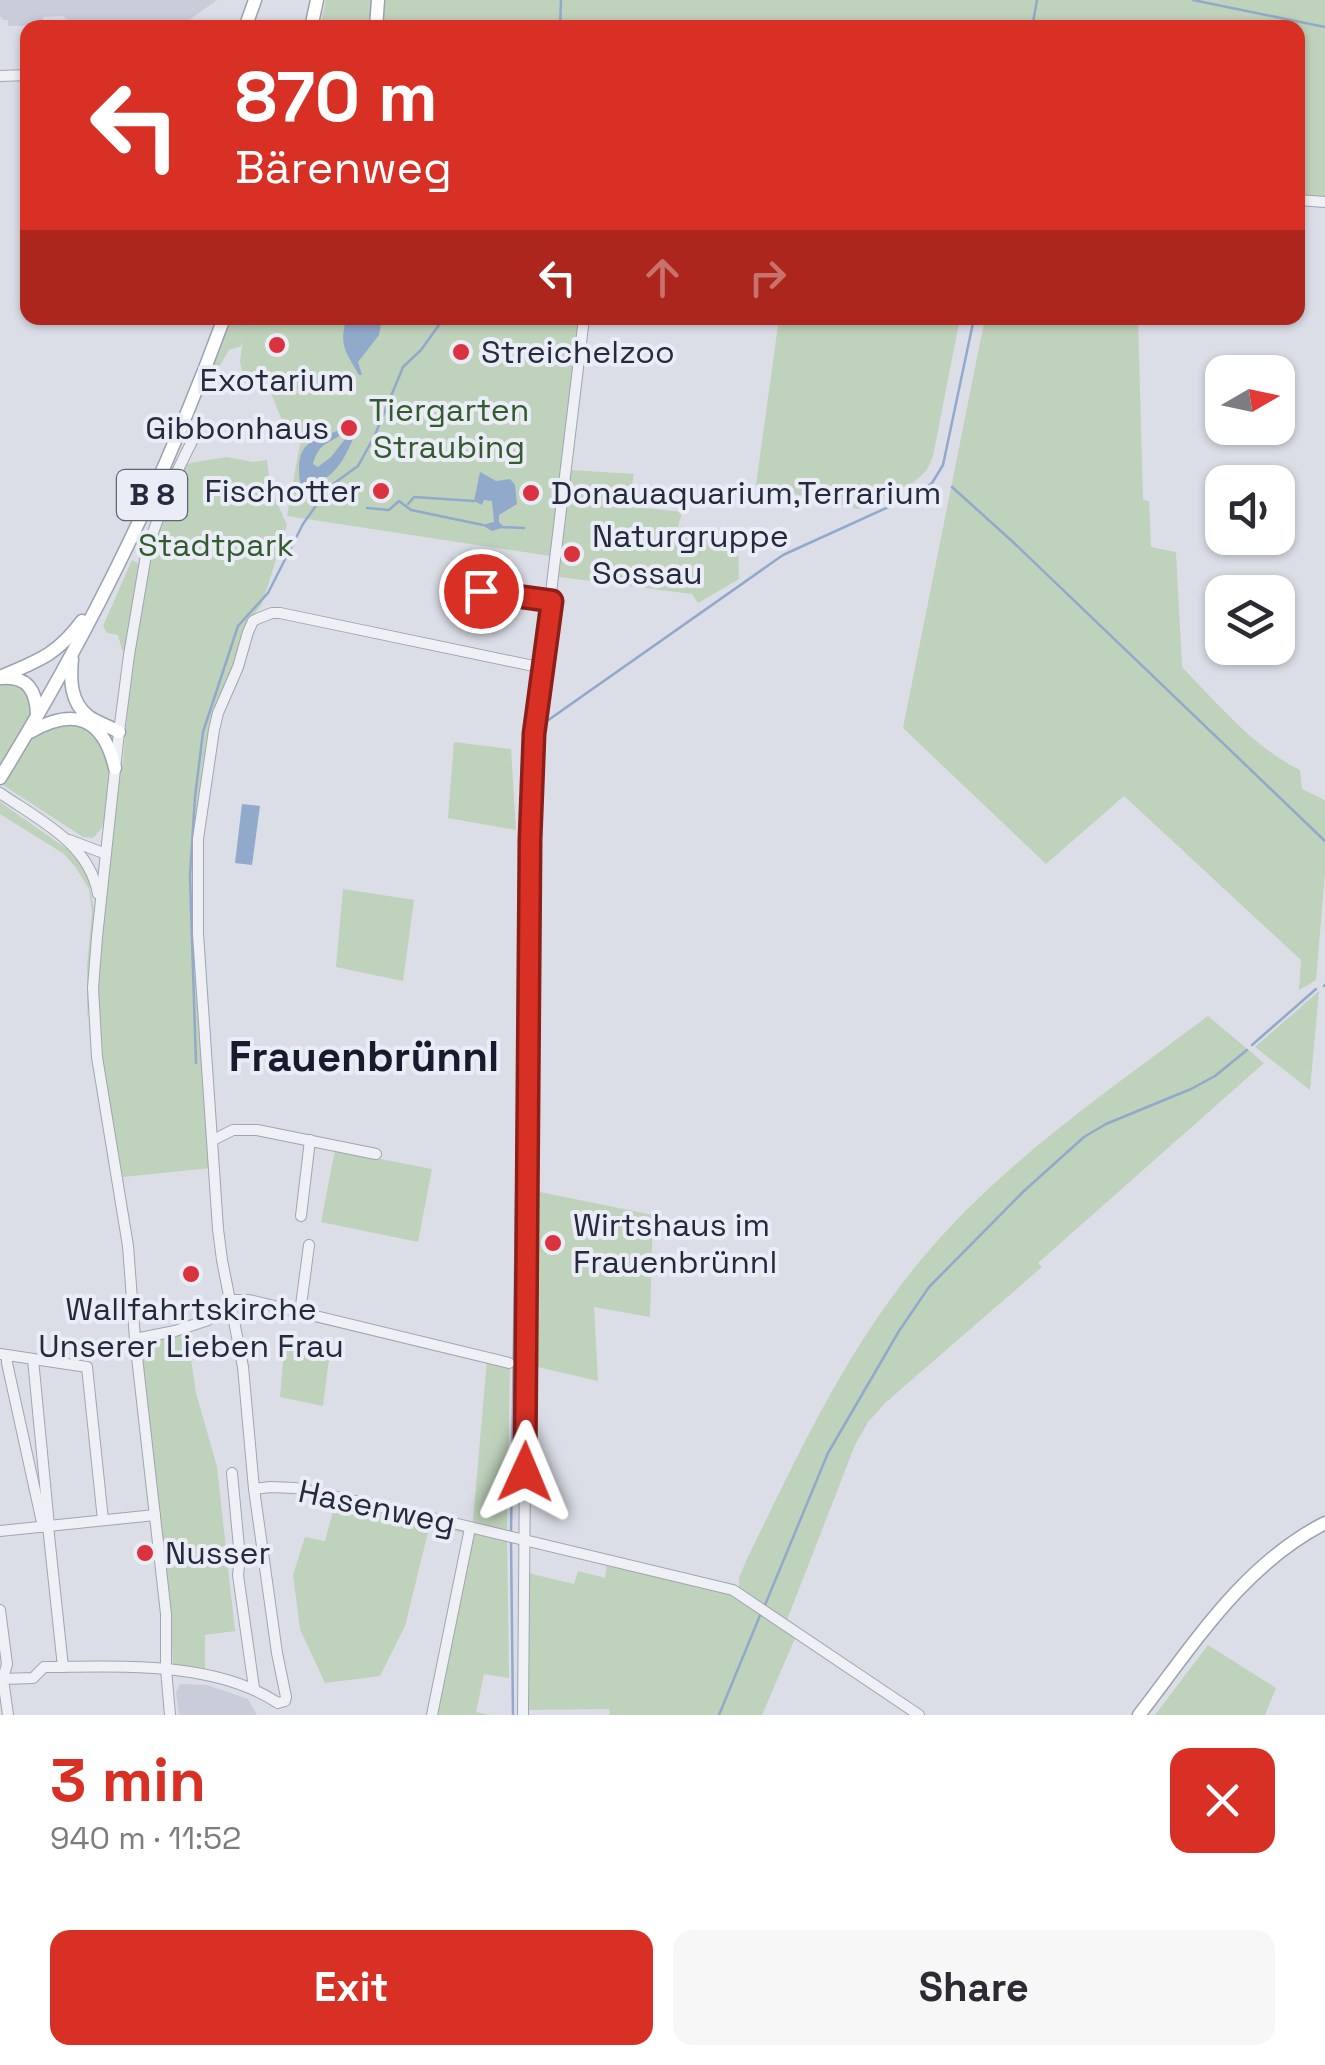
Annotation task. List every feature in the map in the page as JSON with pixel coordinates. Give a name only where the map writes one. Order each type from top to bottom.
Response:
[{"type":"main road","name":"B 8","points":[[0,778],[107,586],[172,452],[221,325]]},
{"type":"main road","points":[[0,678],[56,650],[107,586]]},
{"type":"main road","points":[[72,654],[72,690],[80,707],[89,717],[119,732]]},
{"type":"main road","points":[[0,678],[14,677],[28,684],[34,694],[37,716]]},
{"type":"main road","points":[[28,733],[56,719],[74,718],[94,726],[104,736],[116,768]]},
{"type":"main road","points":[[104,736],[119,732]]},
{"type":"main road","points":[[1139,1715],[1250,1577],[1289,1544],[1325,1524]]},
{"type":"street","points":[[523,1715],[515,1538],[530,840],[535,728],[583,325]]},
{"type":"street","points":[[170,1715],[166,1614],[125,1220],[97,1057],[94,970],[119,732],[146,549],[195,435]]},
{"type":"street","points":[[476,610],[481,591],[552,601]]},
{"type":"street","points":[[4,1679],[33,1678],[44,1667],[166,1669],[254,1688],[282,1703],[285,1701],[254,1490],[246,1388],[222,1260],[198,934],[198,839],[210,748],[218,713],[248,632],[254,621],[280,613],[543,668]]},
{"type":"street","points":[[0,793],[65,838],[84,858],[96,880],[100,904]]},
{"type":"street","points":[[65,838],[106,854]]},
{"type":"street","points":[[84,858],[106,854]]},
{"type":"street","points":[[213,1140],[239,1129],[376,1154]]},
{"type":"street","points":[[301,1216],[310,1140]]},
{"type":"street","points":[[300,1313],[309,1244]]},
{"type":"street","points":[[231,1300],[249,1300],[509,1364]]},
{"type":"street","points":[[135,1339],[208,1320]]},
{"type":"street","points":[[47,1526],[4,1354],[88,1367],[103,1520]]},
{"type":"street","points":[[33,1359],[62,1667]]},
{"type":"street","points":[[232,1473],[238,1575],[254,1688]]},
{"type":"street","name":"Hasenweg","points":[[254,1490],[296,1488],[733,1590],[918,1715]]},
{"type":"street","points":[[0,1531],[154,1515]]},
{"type":"street","points":[[432,1715],[470,1528]]},
{"type":"street","points":[[0,1610],[8,1664],[4,1679],[8,1715]]},
{"type":"street","points":[[267,1696],[273,1715]]},
{"type":"shaded area","points":[[0,0],[217,0],[189,20],[67,20],[63,16],[20,20],[20,26],[8,26],[8,20],[0,16]]},
{"type":"shaded area","points":[[180,1684],[207,1685],[248,1699],[257,1715],[179,1715],[176,1693]]},
{"type":"green space","points":[[326,0],[374,0],[372,20],[322,20]]},
{"type":"green space","points":[[384,0],[1325,0],[1325,198],[1305,197],[1305,20],[382,20]]},
{"type":"green space","name":"Tiergarten Straubing","points":[[227,325],[253,325],[246,328],[578,325],[550,556],[287,516],[300,444],[286,431],[271,393],[242,372],[243,340],[241,346],[229,350],[199,401]]},
{"type":"green space","points":[[778,325],[959,325],[933,456],[927,470],[914,482],[859,509],[756,485]]},
{"type":"green space","points":[[984,325],[1138,325],[1143,500],[1149,501],[1151,547],[1176,552],[1182,667],[1252,737],[1300,770],[1302,789],[1325,800],[1325,873],[1316,980],[1299,990],[1301,960],[1124,796],[1046,864],[903,728]]},
{"type":"green space","name":"Stadtpark","points":[[227,457],[253,462],[267,460],[270,487],[287,525],[262,604],[248,622],[212,722],[203,764],[198,813],[210,1168],[123,1177],[101,1058],[98,989],[104,900],[117,782],[122,771],[133,650],[157,527],[185,466]]},
{"type":"green space","points":[[570,470],[634,474],[628,506],[682,512],[676,534],[738,545],[739,579],[698,603],[692,594],[559,577]]},
{"type":"green space","points":[[132,560],[139,564],[125,651],[118,635],[107,633],[103,626]]},
{"type":"green space","points":[[0,681],[15,681],[33,699],[30,719],[0,769]]},
{"type":"green space","points":[[68,721],[86,726],[108,755],[106,814],[93,838],[83,837],[3,785],[40,731]]},
{"type":"green space","points":[[454,742],[511,749],[516,830],[448,818]]},
{"type":"green space","points":[[0,802],[67,849],[88,877],[94,909],[87,1021],[92,913],[89,889],[64,854],[0,814]]},
{"type":"green space","points":[[343,889],[414,900],[403,981],[336,967]]},
{"type":"green space","points":[[1319,991],[1310,1090],[1255,1047]]},
{"type":"green space","points":[[1208,1016],[1264,1063],[1038,1263],[1042,1267],[868,1422],[855,1445],[787,1620],[743,1593],[739,1578],[746,1561],[824,1406],[868,1331],[920,1261],[1020,1160]]},
{"type":"green space","points":[[335,1150],[432,1169],[418,1242],[321,1222]]},
{"type":"green space","points":[[535,1191],[653,1215],[650,1317],[594,1307],[598,1381],[529,1365],[529,1249],[534,1249]]},
{"type":"green space","points":[[187,1332],[196,1393],[217,1467],[235,1631],[205,1635],[205,1672],[173,1664],[140,1346]]},
{"type":"green space","points":[[285,1340],[330,1351],[323,1406],[280,1397]]},
{"type":"green space","points":[[487,1360],[510,1366],[509,1678],[484,1674],[476,1712],[489,1715],[435,1715],[471,1535],[430,1524],[405,1626],[380,1676],[325,1683],[300,1629],[293,1575],[305,1537],[325,1541],[336,1500],[472,1532]]},
{"type":"green space","points":[[607,1562],[727,1591],[796,1636],[762,1715],[610,1715],[609,1709],[527,1710],[528,1573],[574,1584],[578,1571],[605,1578]]},
{"type":"green space","points":[[1208,1645],[1276,1688],[1265,1715],[1155,1715]]},
{"type":"water","points":[[345,325],[381,325],[379,335],[358,362],[362,375],[349,357],[343,339]]},
{"type":"water","points":[[342,429],[343,433],[321,448],[313,464],[318,467],[331,457],[353,433],[337,467],[316,483],[306,487],[300,483],[300,459],[307,445]]},
{"type":"water","points":[[480,472],[496,481],[510,479],[515,485],[517,504],[499,515],[504,527],[492,531],[482,525],[494,522],[492,501],[484,500],[482,505],[474,501]]},
{"type":"water","points":[[242,804],[260,806],[252,865],[235,863]]},
{"type":"waterway","points":[[560,20],[561,0]]},
{"type":"waterway","points":[[1033,20],[1037,0]]},
{"type":"waterway","points":[[1193,0],[1291,20]]},
{"type":"waterway","points":[[1305,23],[1325,27]]},
{"type":"waterway","points":[[196,1063],[190,876],[203,732],[238,626],[268,593],[303,524],[329,487],[358,466],[403,367],[439,325]]},
{"type":"waterway","points":[[537,728],[783,555],[917,494],[932,483],[943,465],[973,325]]},
{"type":"waterway","points":[[952,487],[1325,841]]},
{"type":"waterway","points":[[408,504],[414,497],[474,501]]},
{"type":"waterway","points":[[367,508],[389,510],[399,501],[411,510],[483,525]]},
{"type":"waterway","points":[[500,527],[524,528]]},
{"type":"waterway","points":[[511,1532],[523,756],[526,736],[531,733]]},
{"type":"waterway","points":[[1252,1045],[1316,989]]},
{"type":"waterway","points":[[765,1605],[828,1453],[929,1287],[1084,1137],[1191,1089],[1215,1076],[1247,1050]]},
{"type":"waterway","points":[[511,1540],[513,1715]]},
{"type":"waterway","points":[[719,1715],[761,1613]]},
{"type":"place","name":"Exotarium","points":[[277,345]]},
{"type":"place","name":"Streichelzoo","points":[[461,352]]},
{"type":"place","name":"Gibbonhaus","points":[[349,428]]},
{"type":"place","name":"Fischotter","points":[[381,491]]},
{"type":"place","name":"Donauaquarium,Terrarium","points":[[531,493]]},
{"type":"place","name":"Naturgruppe Sossau","points":[[572,554]]},
{"type":"place","name":"Wirtshaus im Frauenbrünnl","points":[[553,1243]]},
{"type":"place","name":"Wallfahrtskirche Unserer Lieben Frau","points":[[191,1274]]},
{"type":"place","name":"Nusser","points":[[145,1553]]},
{"type":"district","name":"Frauenbrünnl","points":[[364,1056]]},
{"type":"route","points":[[481,591],[552,601],[534,734],[530,840],[525,1472]]}]
